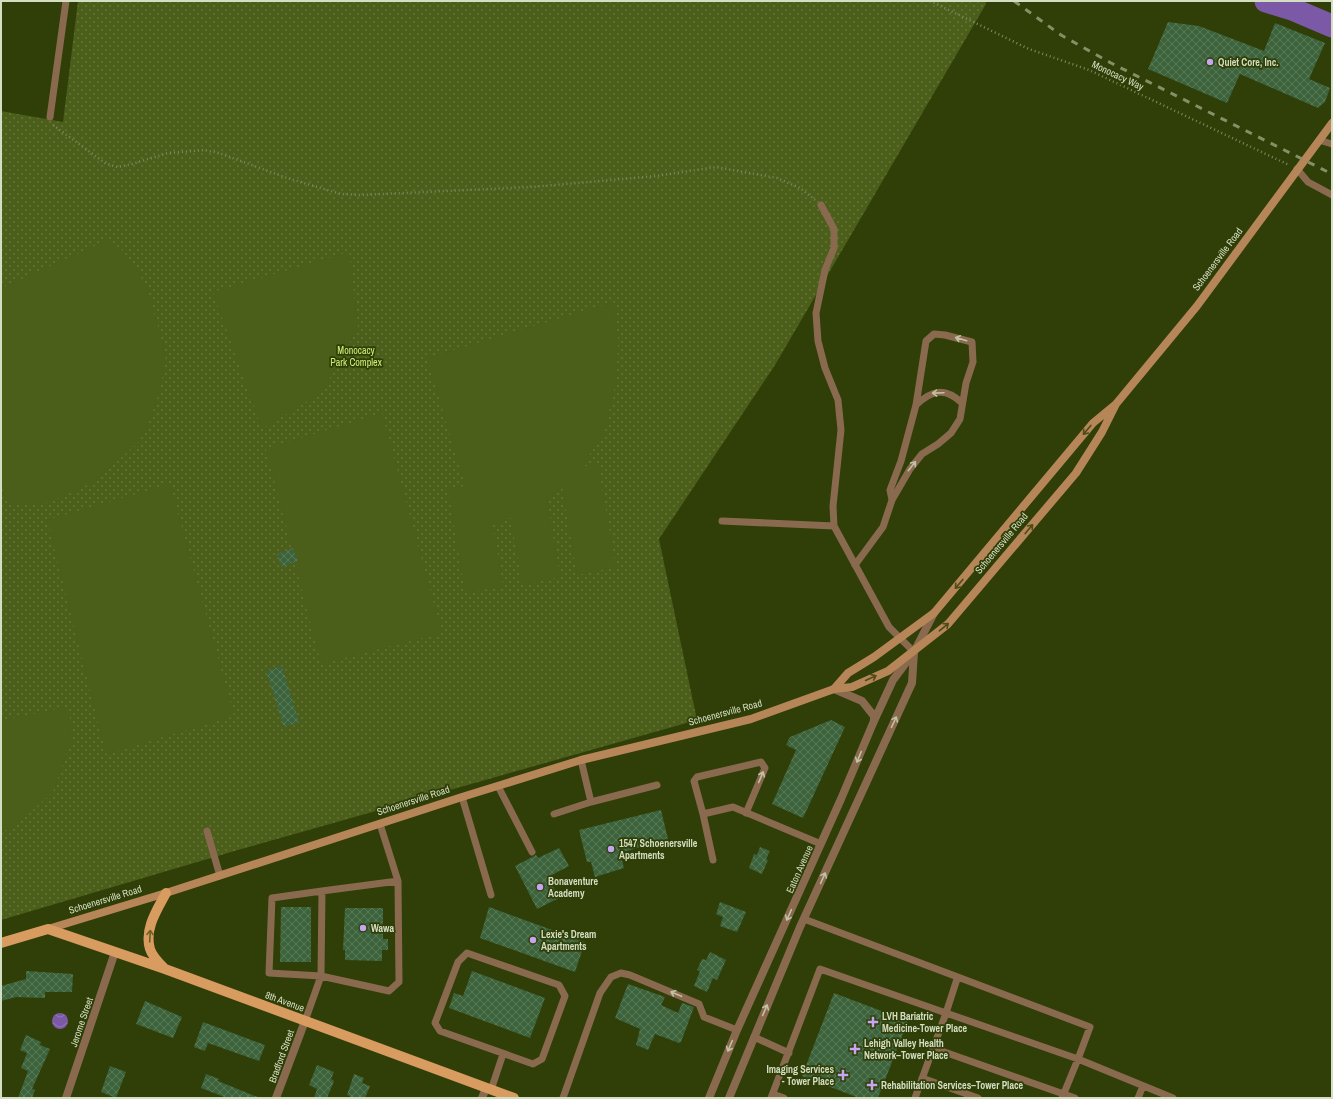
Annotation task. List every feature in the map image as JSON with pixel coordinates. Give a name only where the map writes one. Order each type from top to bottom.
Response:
[{"type":"main road","name":"Schoenersville Road","points":[[834,689],[848,673],[934,613],[1093,424],[1116,404],[1197,306],[1332,123]]},
{"type":"main road","name":"Schoenersville Road","points":[[1,942],[166,893],[581,760],[751,719],[834,689],[852,687],[888,670],[914,652],[948,624],[1076,473],[1102,432],[1116,404]]},
{"type":"main road","points":[[165,970],[150,950],[149,937],[151,922],[166,893]]},
{"type":"main road","name":"8th Avenue","points":[[48,929],[165,970],[514,1098]]},
{"type":"street","name":"Eaton Avenue","points":[[709,1098],[737,1030],[893,680],[914,652],[934,613]]},
{"type":"street","name":"Eaton Avenue","points":[[728,1098],[804,919],[912,683],[914,652]]},
{"type":"street","points":[[834,689],[862,701],[874,716],[874,721]]},
{"type":"street","name":"Jerome Street","points":[[66,1098],[115,952]]},
{"type":"street","name":"Bradford Street","points":[[276,1098],[305,1021]]},
{"type":"street","points":[[482,1098],[488,1089]]},
{"type":"lane","points":[[50,117],[66,1]]},
{"type":"lane","points":[[1319,140],[1332,144]]},
{"type":"lane","points":[[1298,169],[1308,182],[1332,195]]},
{"type":"lane","points":[[821,205],[834,229],[834,248],[825,270],[816,313],[818,341],[825,368],[838,400],[841,430],[833,506],[834,526],[889,627],[901,637],[914,652]]},
{"type":"lane","points":[[855,566],[883,527],[892,500],[910,469],[922,454],[938,444],[951,433],[960,419],[962,403],[973,362],[972,342],[945,335],[934,334],[926,341],[916,405],[901,461],[890,490],[892,500]]},
{"type":"lane","points":[[916,405],[931,393],[943,392],[955,396],[962,403]]},
{"type":"lane","points":[[722,521],[834,526]]},
{"type":"lane","points":[[581,760],[591,802]]},
{"type":"lane","points":[[713,860],[694,781],[697,776],[761,762],[765,768],[746,813]]},
{"type":"lane","points":[[554,814],[591,802],[658,785]]},
{"type":"lane","points":[[498,786],[532,852]]},
{"type":"lane","points":[[462,797],[491,895]]},
{"type":"lane","points":[[703,814],[733,807],[821,844]]},
{"type":"lane","points":[[380,824],[398,881],[399,982],[389,991],[321,976],[269,973],[272,898],[322,890],[398,881]]},
{"type":"lane","points":[[207,831],[220,876]]},
{"type":"lane","points":[[305,1021],[321,976],[322,890]]},
{"type":"lane","points":[[804,919],[957,979],[1090,1027],[1063,1096]]},
{"type":"lane","points":[[467,953],[559,985],[565,996],[542,1059],[533,1064],[503,1054],[440,1031],[435,1023],[458,962],[467,953]]},
{"type":"lane","points":[[784,1098],[772,1096],[820,969],[1078,1059],[1173,1098]]},
{"type":"lane","points":[[563,1098],[600,993],[611,977],[621,973],[630,975],[699,1004],[704,1017],[737,1030]]},
{"type":"lane","points":[[915,1098],[957,979]]},
{"type":"lane","points":[[754,1037],[789,1053]]},
{"type":"lane","points":[[933,1048],[1063,1096],[1075,1098]]},
{"type":"lane","points":[[488,1089],[503,1054]]},
{"type":"lane","points":[[922,1078],[978,1098]]},
{"type":"lane","points":[[1138,1098],[1143,1086]]},
{"type":"path","name":"Monocacy Way","points":[[930,1],[1029,49],[1089,70],[1298,169]]},
{"type":"path","points":[[50,117],[53,125],[105,163],[117,167],[168,153],[204,150],[219,153],[287,178],[341,194],[360,195],[532,187],[656,176],[716,167],[777,178],[800,188],[821,205]]},
{"type":"green space","name":"Monocacy Park Complex","points":[[78,1],[985,1],[986,4],[775,365],[659,539],[697,720],[238,850],[1,920],[1,111],[63,122]]},
{"type":"green space","points":[[108,240],[121,249],[139,273],[147,289],[162,340],[166,360],[157,400],[147,428],[138,443],[93,482],[51,502],[9,505],[1,485],[1,288]]},
{"type":"green space","points":[[349,252],[358,328],[322,392],[262,429],[213,292]]},
{"type":"green space","points":[[614,302],[618,340],[617,377],[604,434],[581,467],[598,464],[616,567],[577,575],[562,487],[547,498],[560,577],[522,585],[511,518],[493,525],[503,586],[465,593],[448,489],[465,486],[427,358]]},
{"type":"green space","points":[[382,413],[442,633],[321,664],[266,449]]},
{"type":"green space","points":[[170,484],[234,716],[106,754],[47,520]]},
{"type":"green space","points":[[69,707],[72,739],[53,792],[14,827],[1,832],[1,720]]},
{"type":"water","points":[[60,1013],[67,1018],[68,1021],[63,1028],[60,1029],[53,1024],[52,1021],[57,1014]]},
{"type":"building","name":"Quiet Core, Inc.","points":[[1168,22],[1199,26],[1264,51],[1275,23],[1325,43],[1309,79],[1330,88],[1325,102],[1318,108],[1240,74],[1227,103],[1148,69]]},
{"type":"building","points":[[293,548],[298,561],[282,567],[277,554]]},
{"type":"building","points":[[282,666],[299,722],[284,727],[266,671]]},
{"type":"building","points":[[831,720],[845,727],[803,818],[772,804],[796,750],[786,745],[790,737]]},
{"type":"building","name":"1547 Schoenersville Apartments","points":[[661,810],[668,839],[620,853],[624,868],[595,877],[591,862],[587,862],[579,830]]},
{"type":"building","points":[[760,847],[770,851],[762,874],[749,868],[754,854],[757,855]]},
{"type":"building","name":"Bonaventure Academy","points":[[559,848],[569,866],[548,877],[559,898],[537,909],[515,866],[536,855],[538,858]]},
{"type":"building","points":[[720,902],[746,912],[737,932],[720,926],[723,917],[716,914]]},
{"type":"building","points":[[281,907],[311,907],[311,962],[280,962]]},
{"type":"building","name":"Lexie's Dream Apartments","points":[[489,907],[585,942],[575,972],[480,938]]},
{"type":"building","name":"Wawa","points":[[345,908],[383,908],[383,939],[388,939],[388,950],[382,950],[382,961],[345,960],[345,950],[343,950]]},
{"type":"building","points":[[710,952],[726,960],[717,980],[713,978],[707,992],[694,986],[700,971],[697,970],[702,959],[706,960]]},
{"type":"building","points":[[26,971],[73,974],[72,992],[45,992],[45,998],[16,997],[1,1001],[1,986],[26,979]]},
{"type":"building","points":[[472,971],[545,998],[530,1038],[449,1008],[454,993],[463,996]]},
{"type":"building","points":[[628,984],[665,997],[661,1005],[678,1013],[682,1003],[694,1007],[681,1042],[679,1043],[655,1034],[648,1050],[636,1045],[640,1029],[615,1018]]},
{"type":"building","name":"Lehigh Valley Health Network–Tower Place","points":[[834,993],[908,1021],[878,1098],[859,1098],[802,1076]]},
{"type":"building","points":[[145,1001],[182,1017],[173,1038],[136,1024]]},
{"type":"building","points":[[203,1022],[265,1045],[259,1061],[208,1043],[205,1051],[194,1047]]},
{"type":"building","points":[[26,1035],[41,1042],[40,1045],[50,1049],[32,1089],[35,1090],[32,1098],[18,1098],[28,1071],[21,1068],[27,1053],[20,1050]]},
{"type":"building","points":[[317,1065],[334,1072],[331,1079],[334,1081],[327,1098],[314,1098],[317,1089],[309,1085]]},
{"type":"building","points":[[110,1066],[126,1072],[116,1098],[101,1092]]},
{"type":"building","points":[[206,1074],[219,1079],[218,1081],[260,1098],[227,1098],[201,1088]]},
{"type":"building","points":[[354,1074],[364,1078],[362,1083],[370,1086],[365,1098],[349,1098],[350,1096],[347,1095]]},
{"type":"waterway","points":[[1266,1],[1292,9],[1332,26]]},
{"type":"railway","points":[[1014,1],[1061,35],[1111,63],[1332,174]]},
{"type":"place","name":"Quiet Core, Inc.","points":[[1210,62]]},
{"type":"place","name":"1547 Schoenersville Apartments","points":[[611,849]]},
{"type":"place","name":"Bonaventure Academy","points":[[540,887]]},
{"type":"place","name":"Wawa","points":[[363,928]]},
{"type":"place","name":"Lexie's Dream Apartments","points":[[533,940]]},
{"type":"place","name":"LVH Bariatric Medicine-Tower Place","points":[[873,1022]]},
{"type":"place","name":"Lehigh Valley Health Network–Tower Place","points":[[855,1049]]},
{"type":"place","name":"Imaging Services - Tower Place","points":[[843,1075]]},
{"type":"place","name":"Rehabilitation Services–Tower Place","points":[[872,1085]]}]
